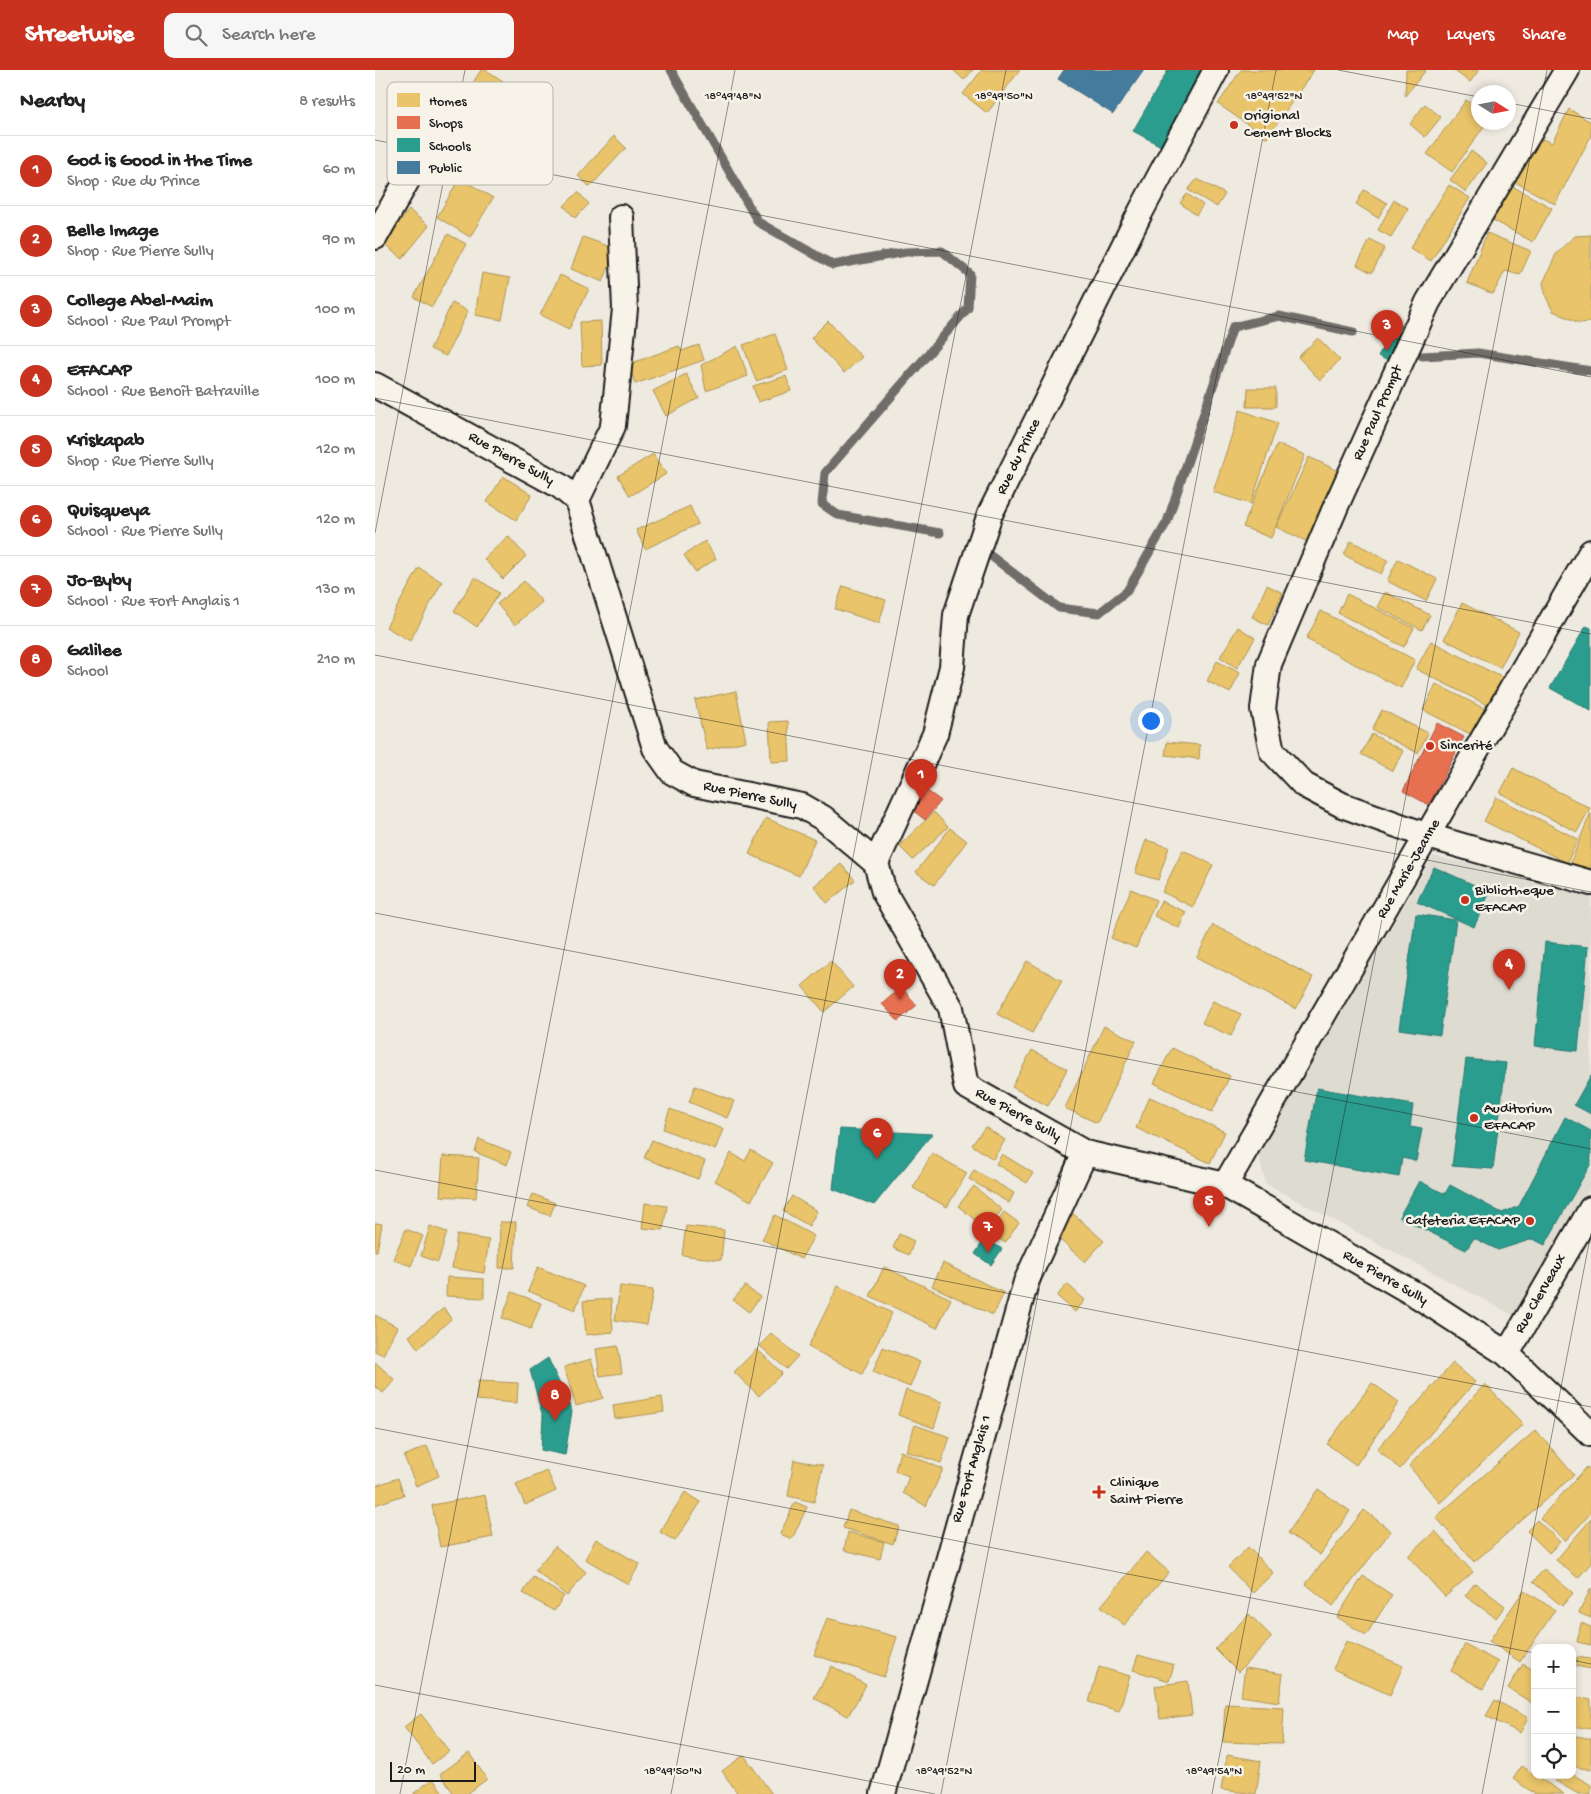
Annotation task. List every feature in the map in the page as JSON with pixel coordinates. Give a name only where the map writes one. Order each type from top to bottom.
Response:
[{"type":"street","name":"Rue du Prince","points":[[876,863],[935,734],[952,667],[956,615],[990,514],[1140,213],[1216,70]]},
{"type":"street","name":"Rue Paul Prompt","points":[[1428,836],[1342,805],[1304,785],[1272,751],[1263,709],[1269,664],[1336,506],[1428,302],[1567,70]]},
{"type":"street","points":[[375,237],[404,185]]},
{"type":"street","points":[[577,500],[613,426],[625,309],[621,217]]},
{"type":"street","name":"Rue Pierre Sully","points":[[375,385],[560,486],[577,500],[655,748],[672,772],[694,784],[802,806],[823,818],[876,863],[884,892],[951,1008],[966,1086],[1085,1153],[1225,1185],[1418,1296],[1507,1354],[1591,1434]]},
{"type":"street","name":"Rue Marie-Jeanne","points":[[1225,1185],[1591,552]]},
{"type":"street","points":[[1428,836],[1591,882]]},
{"type":"street","name":"Rue Fort Anglais 1","points":[[883,1794],[1025,1282],[1085,1153]]},
{"type":"street","name":"Rue Clerveaux","points":[[1507,1354],[1591,1209]]},
{"type":"shaded area","points":[[1433,856],[1591,890],[1591,1186],[1520,1319],[1266,1184],[1258,1155]]},
{"type":"building: Homes","points":[[481,70],[486,70],[505,82],[473,82]]},
{"type":"building: Homes","points":[[953,70],[973,70],[964,80]]},
{"type":"building: Homes","points":[[982,70],[1020,70],[987,113],[963,94]]},
{"type":"building: Homes","points":[[1241,70],[1314,70],[1267,138],[1218,104]]},
{"type":"building: Homes","points":[[1406,70],[1426,70],[1405,96]]},
{"type":"building: Homes","points":[[1453,70],[1479,70],[1470,82]]},
{"type":"building: Homes","points":[[1466,100],[1471,103],[1471,130],[1481,130],[1452,172],[1427,154]]},
{"type":"building: Homes","points":[[1425,104],[1441,117],[1425,137],[1410,124]]},
{"type":"building: Homes","points":[[1569,109],[1591,122],[1591,136],[1555,204],[1506,177],[1533,135],[1552,143]]},
{"type":"building: Homes","points":[[614,136],[626,148],[590,187],[578,176]]},
{"type":"building: Homes","points":[[1471,151],[1487,163],[1466,192],[1450,180]]},
{"type":"building: Homes","points":[[1197,179],[1225,194],[1217,207],[1188,190]]},
{"type":"building: Homes","points":[[1501,180],[1552,208],[1533,242],[1482,214]]},
{"type":"building: Homes","points":[[456,185],[472,185],[493,198],[470,237],[437,217]]},
{"type":"building: Homes","points":[[1449,185],[1470,198],[1431,261],[1410,248]]},
{"type":"building: Homes","points":[[1364,190],[1387,203],[1378,218],[1356,204]]},
{"type":"building: Homes","points":[[578,192],[589,204],[575,218],[564,206]]},
{"type":"building: Homes","points":[[1187,194],[1203,205],[1196,215],[1180,203]]},
{"type":"building: Homes","points":[[1394,200],[1408,208],[1391,237],[1378,230]]},
{"type":"building: Homes","points":[[409,210],[429,226],[402,259],[382,243]]},
{"type":"building: Homes","points":[[1487,233],[1531,251],[1520,275],[1505,271],[1493,294],[1467,283]]},
{"type":"building: Homes","points":[[448,234],[466,244],[432,307],[414,297]]},
{"type":"building: Homes","points":[[1591,235],[1591,322],[1579,323],[1553,311],[1546,297],[1543,283],[1557,252],[1575,236]]},
{"type":"building: Homes","points":[[583,237],[616,249],[603,282],[571,269]]},
{"type":"building: Homes","points":[[1370,240],[1385,248],[1372,273],[1357,265]]},
{"type":"building: Homes","points":[[482,273],[510,278],[502,320],[475,315]]},
{"type":"building: Homes","points":[[560,275],[589,289],[569,329],[540,315]]},
{"type":"building: Homes","points":[[452,303],[468,311],[446,356],[430,349]]},
{"type":"building: Homes","points":[[601,321],[602,365],[582,366],[580,322]]},
{"type":"building: Homes","points":[[828,321],[862,357],[844,373],[811,338]]},
{"type":"building: Homes","points":[[775,334],[788,370],[756,381],[743,345]]},
{"type":"building: Homes","points":[[1318,338],[1340,360],[1320,380],[1298,357]]},
{"type":"building: Homes","points":[[699,345],[704,360],[635,384],[629,364],[679,346],[681,351]]},
{"type":"building: Homes","points":[[737,346],[748,376],[706,391],[701,365]]},
{"type":"building: Homes","points":[[686,374],[699,398],[666,416],[653,391]]},
{"type":"building: Homes","points":[[786,376],[791,391],[758,402],[753,386]]},
{"type":"building: Homes","points":[[1248,388],[1276,388],[1276,407],[1247,407]]},
{"type":"building: Homes","points":[[1240,410],[1278,423],[1251,504],[1213,492]]},
{"type":"building: Homes","points":[[1277,444],[1305,455],[1271,538],[1243,527]]},
{"type":"building: Homes","points":[[653,454],[666,474],[630,496],[618,476]]},
{"type":"building: Homes","points":[[1309,457],[1345,474],[1312,544],[1276,527]]},
{"type":"building: Homes","points":[[503,476],[532,495],[516,520],[487,502]]},
{"type":"building: Homes","points":[[690,506],[698,524],[645,549],[636,530]]},
{"type":"building: Homes","points":[[508,536],[526,556],[503,579],[484,559]]},
{"type":"building: Homes","points":[[705,541],[716,559],[695,572],[684,555]]},
{"type":"building: Homes","points":[[1351,541],[1388,560],[1381,574],[1344,555]]},
{"type":"building: Homes","points":[[1398,559],[1437,579],[1426,601],[1387,581]]},
{"type":"building: Homes","points":[[419,568],[442,582],[410,641],[386,627]]},
{"type":"building: Homes","points":[[475,577],[499,593],[477,627],[454,611]]},
{"type":"building: Homes","points":[[524,581],[542,602],[515,625],[497,604]]},
{"type":"building: Homes","points":[[1267,585],[1283,593],[1268,625],[1252,617]]},
{"type":"building: Homes","points":[[843,586],[886,600],[879,623],[835,609]]},
{"type":"building: Homes","points":[[1385,592],[1430,615],[1422,630],[1377,607]]},
{"type":"building: Homes","points":[[1347,594],[1414,628],[1404,647],[1338,613]]},
{"type":"building: Homes","points":[[1462,603],[1519,632],[1500,668],[1444,639]]},
{"type":"building: Homes","points":[[1321,611],[1415,660],[1401,688],[1306,639]]},
{"type":"building: Homes","points":[[1238,627],[1255,638],[1237,668],[1220,657]]},
{"type":"building: Homes","points":[[1431,641],[1509,681],[1495,709],[1416,669]]},
{"type":"building: Homes","points":[[1217,661],[1240,673],[1230,693],[1207,681]]},
{"type":"building: Homes","points":[[1436,684],[1485,709],[1472,735],[1423,710]]},
{"type":"building: Homes","points":[[736,691],[746,741],[707,750],[695,700]]},
{"type":"building: Homes","points":[[1382,710],[1428,733],[1418,753],[1372,730]]},
{"type":"building: Homes","points":[[788,721],[790,761],[771,762],[769,722]]},
{"type":"building: Homes","points":[[1372,734],[1403,751],[1393,771],[1361,754]]},
{"type":"building: Homes","points":[[1167,742],[1200,745],[1199,759],[1165,755]]},
{"type":"building: Homes","points":[[1513,768],[1590,808],[1577,832],[1500,793]]},
{"type":"building: Homes","points":[[1496,797],[1578,839],[1567,863],[1484,821]]},
{"type":"building: Homes","points":[[934,812],[948,827],[913,860],[899,846]]},
{"type":"building: Homes","points":[[1591,814],[1591,872],[1570,864]]},
{"type":"building: Homes","points":[[766,818],[815,840],[799,876],[749,854]]},
{"type":"building: Homes","points":[[950,828],[967,841],[934,885],[916,872]]},
{"type":"building: Homes","points":[[1146,840],[1169,847],[1158,880],[1135,873]]},
{"type":"building: Homes","points":[[1183,850],[1213,865],[1193,907],[1162,892]]},
{"type":"building: Homes","points":[[841,864],[855,880],[827,903],[814,886]]},
{"type":"building: Homes","points":[[1131,889],[1156,900],[1136,948],[1111,938]]},
{"type":"building: Homes","points":[[1161,901],[1186,912],[1179,928],[1154,916]]},
{"type":"building: Homes","points":[[1213,925],[1313,977],[1296,1009],[1197,957]]},
{"type":"building: Homes","points":[[831,961],[853,987],[824,1012],[802,986]]},
{"type":"building: Homes","points":[[1027,961],[1062,981],[1032,1033],[997,1014]]},
{"type":"building: Homes","points":[[1213,1001],[1241,1014],[1231,1036],[1202,1023]]},
{"type":"building: Homes","points":[[1104,1026],[1136,1041],[1097,1123],[1065,1108]]},
{"type":"building: Homes","points":[[1172,1048],[1230,1076],[1212,1112],[1154,1083]]},
{"type":"building: Homes","points":[[1032,1050],[1067,1069],[1048,1106],[1012,1087]]},
{"type":"building: Homes","points":[[695,1086],[734,1101],[727,1118],[689,1102]]},
{"type":"building: Homes","points":[[1150,1097],[1225,1132],[1210,1163],[1136,1128]]},
{"type":"building: Homes","points":[[670,1109],[723,1129],[715,1150],[663,1129]]},
{"type":"building: Homes","points":[[985,1127],[1005,1140],[993,1159],[972,1145]]},
{"type":"building: Homes","points":[[479,1139],[511,1152],[507,1165],[475,1152]]},
{"type":"building: Homes","points":[[652,1140],[705,1161],[698,1179],[644,1158]]},
{"type":"building: Homes","points":[[751,1150],[773,1163],[751,1201],[715,1181],[731,1153],[745,1161]]},
{"type":"building: Homes","points":[[932,1153],[967,1173],[947,1207],[913,1188]]},
{"type":"building: Homes","points":[[1002,1154],[1033,1173],[1027,1183],[996,1164]]},
{"type":"building: Homes","points":[[443,1156],[479,1158],[476,1198],[440,1196]]},
{"type":"building: Homes","points":[[974,1170],[1014,1193],[1009,1203],[969,1179]]},
{"type":"building: Homes","points":[[974,1186],[1002,1210],[986,1229],[958,1206]]},
{"type":"building: Homes","points":[[533,1194],[555,1203],[550,1216],[527,1207]]},
{"type":"building: Homes","points":[[792,1196],[817,1211],[809,1226],[783,1211]]},
{"type":"building: Homes","points":[[645,1203],[667,1206],[663,1230],[642,1228]]},
{"type":"building: Homes","points":[[1069,1210],[1104,1241],[1085,1262],[1050,1231]]},
{"type":"building: Homes","points":[[1004,1212],[1019,1223],[1005,1243],[990,1232]]},
{"type":"building: Homes","points":[[775,1215],[814,1236],[801,1259],[762,1239]]},
{"type":"building: Homes","points":[[500,1222],[516,1222],[514,1268],[499,1268]]},
{"type":"building: Homes","points":[[375,1223],[382,1224],[377,1251],[375,1251]]},
{"type":"building: Homes","points":[[430,1226],[447,1232],[438,1262],[421,1256]]},
{"type":"building: Homes","points":[[686,1226],[724,1230],[721,1260],[682,1255]]},
{"type":"building: Homes","points":[[406,1229],[423,1236],[411,1266],[393,1259]]},
{"type":"building: Homes","points":[[899,1234],[914,1241],[909,1255],[893,1248]]},
{"type":"building: Homes","points":[[457,1235],[489,1240],[484,1273],[452,1268]]},
{"type":"building: Homes","points":[[943,1263],[1004,1293],[993,1315],[932,1286]]},
{"type":"building: Homes","points":[[538,1267],[584,1286],[575,1310],[528,1291]]},
{"type":"building: Homes","points":[[884,1267],[951,1299],[937,1328],[870,1296]]},
{"type":"building: Homes","points":[[447,1277],[484,1279],[484,1298],[446,1296]]},
{"type":"building: Homes","points":[[1067,1284],[1085,1300],[1075,1312],[1057,1296]]},
{"type":"building: Homes","points":[[620,1286],[653,1290],[647,1325],[615,1320]]},
{"type":"building: Homes","points":[[745,1286],[760,1297],[749,1312],[733,1300]]},
{"type":"building: Homes","points":[[838,1286],[892,1313],[862,1374],[808,1347]]},
{"type":"building: Homes","points":[[512,1292],[541,1303],[531,1329],[502,1318]]},
{"type":"building: Homes","points":[[611,1299],[613,1332],[586,1335],[583,1301]]},
{"type":"building: Homes","points":[[444,1308],[451,1319],[418,1349],[409,1336]]},
{"type":"building: Homes","points":[[375,1315],[397,1327],[383,1355],[375,1351]]},
{"type":"building: Homes","points":[[771,1333],[798,1356],[786,1369],[760,1346]]},
{"type":"building: Homes","points":[[618,1346],[622,1373],[600,1376],[596,1349]]},
{"type":"building: Homes","points":[[883,1347],[920,1362],[910,1387],[873,1372]]},
{"type":"building: Homes","points":[[757,1349],[782,1373],[759,1396],[734,1372]]},
{"type":"building: Homes","points":[[591,1359],[603,1398],[576,1406],[564,1367]]},
{"type":"building: Homes","points":[[375,1362],[395,1380],[383,1393],[375,1386]]},
{"type":"building: Homes","points":[[1453,1363],[1475,1382],[1400,1469],[1377,1449]]},
{"type":"building: Homes","points":[[478,1381],[518,1383],[517,1403],[476,1400]]},
{"type":"building: Homes","points":[[1372,1383],[1399,1402],[1356,1465],[1327,1444]]},
{"type":"building: Homes","points":[[1485,1384],[1523,1424],[1440,1503],[1409,1466]]},
{"type":"building: Homes","points":[[906,1390],[942,1402],[934,1428],[898,1415]]},
{"type":"building: Homes","points":[[662,1397],[664,1412],[615,1419],[613,1405]]},
{"type":"building: Homes","points":[[915,1425],[950,1437],[941,1463],[906,1451]]},
{"type":"building: Homes","points":[[1536,1430],[1574,1475],[1474,1562],[1436,1517]]},
{"type":"building: Homes","points":[[427,1446],[439,1476],[416,1486],[404,1456]]},
{"type":"building: Homes","points":[[900,1451],[943,1469],[926,1506],[903,1493],[909,1476],[895,1471]]},
{"type":"building: Homes","points":[[794,1460],[823,1465],[814,1502],[788,1496]]},
{"type":"building: Homes","points":[[1587,1467],[1591,1470],[1591,1513],[1565,1541],[1540,1518]]},
{"type":"building: Homes","points":[[547,1471],[556,1491],[525,1505],[516,1484]]},
{"type":"building: Homes","points":[[398,1478],[404,1495],[375,1505],[375,1486]]},
{"type":"building: Homes","points":[[1318,1489],[1350,1511],[1320,1555],[1288,1533]]},
{"type":"building: Homes","points":[[685,1492],[701,1502],[675,1541],[660,1532]]},
{"type":"building: Homes","points":[[485,1495],[493,1537],[440,1547],[432,1505]]},
{"type":"building: Homes","points":[[795,1502],[807,1507],[792,1539],[780,1534]]},
{"type":"building: Homes","points":[[849,1510],[899,1526],[893,1544],[843,1528]]},
{"type":"building: Homes","points":[[1364,1510],[1391,1531],[1333,1606],[1306,1584]]},
{"type":"building: Homes","points":[[1591,1519],[1591,1563],[1578,1578],[1556,1560]]},
{"type":"building: Homes","points":[[1537,1520],[1560,1542],[1549,1553],[1527,1531]]},
{"type":"building: Homes","points":[[1435,1531],[1473,1572],[1445,1597],[1408,1556]]},
{"type":"building: Homes","points":[[848,1532],[884,1542],[880,1559],[844,1550]]},
{"type":"building: Homes","points":[[596,1539],[640,1564],[628,1584],[585,1559]]},
{"type":"building: Homes","points":[[555,1546],[586,1572],[567,1596],[535,1570]]},
{"type":"building: Homes","points":[[1248,1547],[1273,1573],[1253,1593],[1228,1567]]},
{"type":"building: Homes","points":[[1146,1552],[1169,1572],[1124,1625],[1101,1606]]},
{"type":"building: Homes","points":[[1544,1569],[1573,1593],[1562,1606],[1533,1582]]},
{"type":"building: Homes","points":[[1363,1576],[1392,1595],[1366,1635],[1337,1617]]},
{"type":"building: Homes","points":[[533,1577],[564,1596],[554,1611],[523,1593]]},
{"type":"building: Homes","points":[[1475,1583],[1505,1606],[1496,1618],[1465,1596]]},
{"type":"building: Homes","points":[[1591,1588],[1591,1618],[1579,1613]]},
{"type":"building: Homes","points":[[1524,1590],[1555,1610],[1520,1662],[1489,1641]]},
{"type":"building: Homes","points":[[1249,1614],[1272,1637],[1238,1672],[1215,1649]]},
{"type":"building: Homes","points":[[827,1618],[897,1637],[884,1677],[814,1655]]},
{"type":"building: Homes","points":[[1581,1623],[1591,1627],[1591,1645],[1577,1642]]},
{"type":"building: Homes","points":[[1346,1641],[1403,1666],[1390,1695],[1333,1669]]},
{"type":"building: Homes","points":[[1465,1644],[1498,1662],[1483,1689],[1451,1671]]},
{"type":"building: Homes","points":[[1138,1655],[1174,1665],[1169,1681],[1133,1670]]},
{"type":"building: Homes","points":[[1577,1657],[1591,1659],[1591,1669],[1576,1666]]},
{"type":"building: Homes","points":[[1523,1664],[1531,1669],[1531,1702],[1508,1688]]},
{"type":"building: Homes","points":[[832,1666],[866,1685],[848,1716],[814,1698]]},
{"type":"building: Homes","points":[[1099,1667],[1130,1676],[1119,1711],[1089,1702]]},
{"type":"building: Homes","points":[[1245,1668],[1283,1674],[1279,1702],[1241,1696]]},
{"type":"building: Homes","points":[[1188,1681],[1192,1715],[1160,1719],[1155,1686]]},
{"type":"building: Homes","points":[[1576,1697],[1591,1700],[1591,1729],[1576,1727]]},
{"type":"building: Homes","points":[[1495,1700],[1528,1718],[1520,1733],[1486,1716]]},
{"type":"building: Homes","points":[[1225,1704],[1284,1707],[1282,1744],[1223,1742]]},
{"type":"building: Homes","points":[[421,1714],[449,1751],[432,1764],[404,1727]]},
{"type":"building: Homes","points":[[1576,1736],[1591,1739],[1591,1770],[1576,1767]]},
{"type":"building: Homes","points":[[469,1753],[487,1779],[467,1794],[454,1794],[440,1774]]},
{"type":"building: Homes","points":[[744,1755],[772,1794],[738,1794],[722,1771]]},
{"type":"building: Homes","points":[[1227,1755],[1261,1761],[1256,1794],[1221,1790]]},
{"type":"building: Homes","points":[[1522,1766],[1531,1772],[1531,1779],[1542,1779],[1564,1794],[1535,1794],[1513,1779]]},
{"type":"building: Homes","points":[[1576,1776],[1591,1785],[1591,1794],[1578,1794],[1554,1780],[1576,1779]]},
{"type":"building: Homes","points":[[433,1779],[444,1794],[414,1794],[414,1793]]},
{"type":"building: Shops","points":[[1437,723],[1464,737],[1429,805],[1403,791]]},
{"type":"building: Shops","points":[[921,786],[941,801],[925,820],[905,804]]},
{"type":"building: Shops","points":[[901,987],[917,1005],[898,1021],[882,1004]]},
{"type":"building: Schools","points":[[1168,70],[1203,70],[1161,146],[1133,131]]},
{"type":"building: Schools","points":[[1396,323],[1412,331],[1394,364],[1378,356]]},
{"type":"building: Schools","points":[[1586,626],[1591,628],[1591,711],[1550,688]]},
{"type":"building: Schools","points":[[1434,867],[1490,892],[1474,927],[1417,902]]},
{"type":"building: Schools","points":[[1416,914],[1456,920],[1440,1035],[1399,1029]]},
{"type":"building: Schools","points":[[1545,942],[1588,947],[1578,1051],[1535,1046]]},
{"type":"building: Schools","points":[[1466,1059],[1506,1063],[1493,1169],[1452,1166]]},
{"type":"building: Schools","points":[[1591,1075],[1591,1114],[1574,1105]]},
{"type":"building: Schools","points":[[1317,1088],[1413,1105],[1410,1127],[1422,1129],[1416,1161],[1402,1158],[1399,1177],[1304,1160]]},
{"type":"building: Schools","points":[[1565,1117],[1591,1131],[1591,1163],[1545,1245],[1533,1239],[1498,1250],[1474,1238],[1466,1250],[1399,1217],[1419,1181],[1445,1194],[1450,1185],[1502,1213],[1519,1206]]},
{"type":"building: Schools","points":[[840,1129],[932,1134],[874,1205],[833,1189]]},
{"type":"building: Schools","points":[[985,1238],[1002,1249],[991,1265],[975,1254]]},
{"type":"building: Schools","points":[[548,1358],[572,1411],[565,1455],[541,1450],[543,1417],[530,1370]]},
{"type":"building: Public","points":[[1064,70],[1144,70],[1113,114],[1058,79]]},
{"type":"waterway","points":[[671,70],[758,222],[833,265],[906,252],[942,251],[970,274],[968,308],[825,473],[822,504],[838,515],[940,533]]},
{"type":"waterway","points":[[991,556],[1059,608],[1099,613],[1127,591],[1167,522],[1233,327],[1279,316],[1353,332]]},
{"type":"waterway","points":[[1422,356],[1478,353],[1591,371]]},
{"type":"place","name":"Origional Cement Blocks","points":[[1234,125]]},
{"type":"place","name":"College Abel-Maim","points":[[1387,351]]},
{"type":"place","name":"Sincerité","points":[[1430,746]]},
{"type":"place","name":"God is Good in the Time","points":[[921,800]]},
{"type":"place","name":"Bibliotheque EFACAP","points":[[1465,900]]},
{"type":"place","name":"EFACAP","points":[[1509,990]]},
{"type":"place","name":"Belle Image","points":[[900,1000]]},
{"type":"place","name":"Auditorium EFACAP","points":[[1474,1118]]},
{"type":"place","name":"Quisqueya","points":[[877,1159]]},
{"type":"place","name":"Cafeteria EFACAP","points":[[1530,1221]]},
{"type":"place","name":"Kriskapab","points":[[1209,1227]]},
{"type":"place","name":"Jo-Byby","points":[[988,1253]]},
{"type":"place","name":"Galilee","points":[[555,1421]]},
{"type":"place","name":"Clinique Saint Pierre","points":[[1099,1492]]}]
